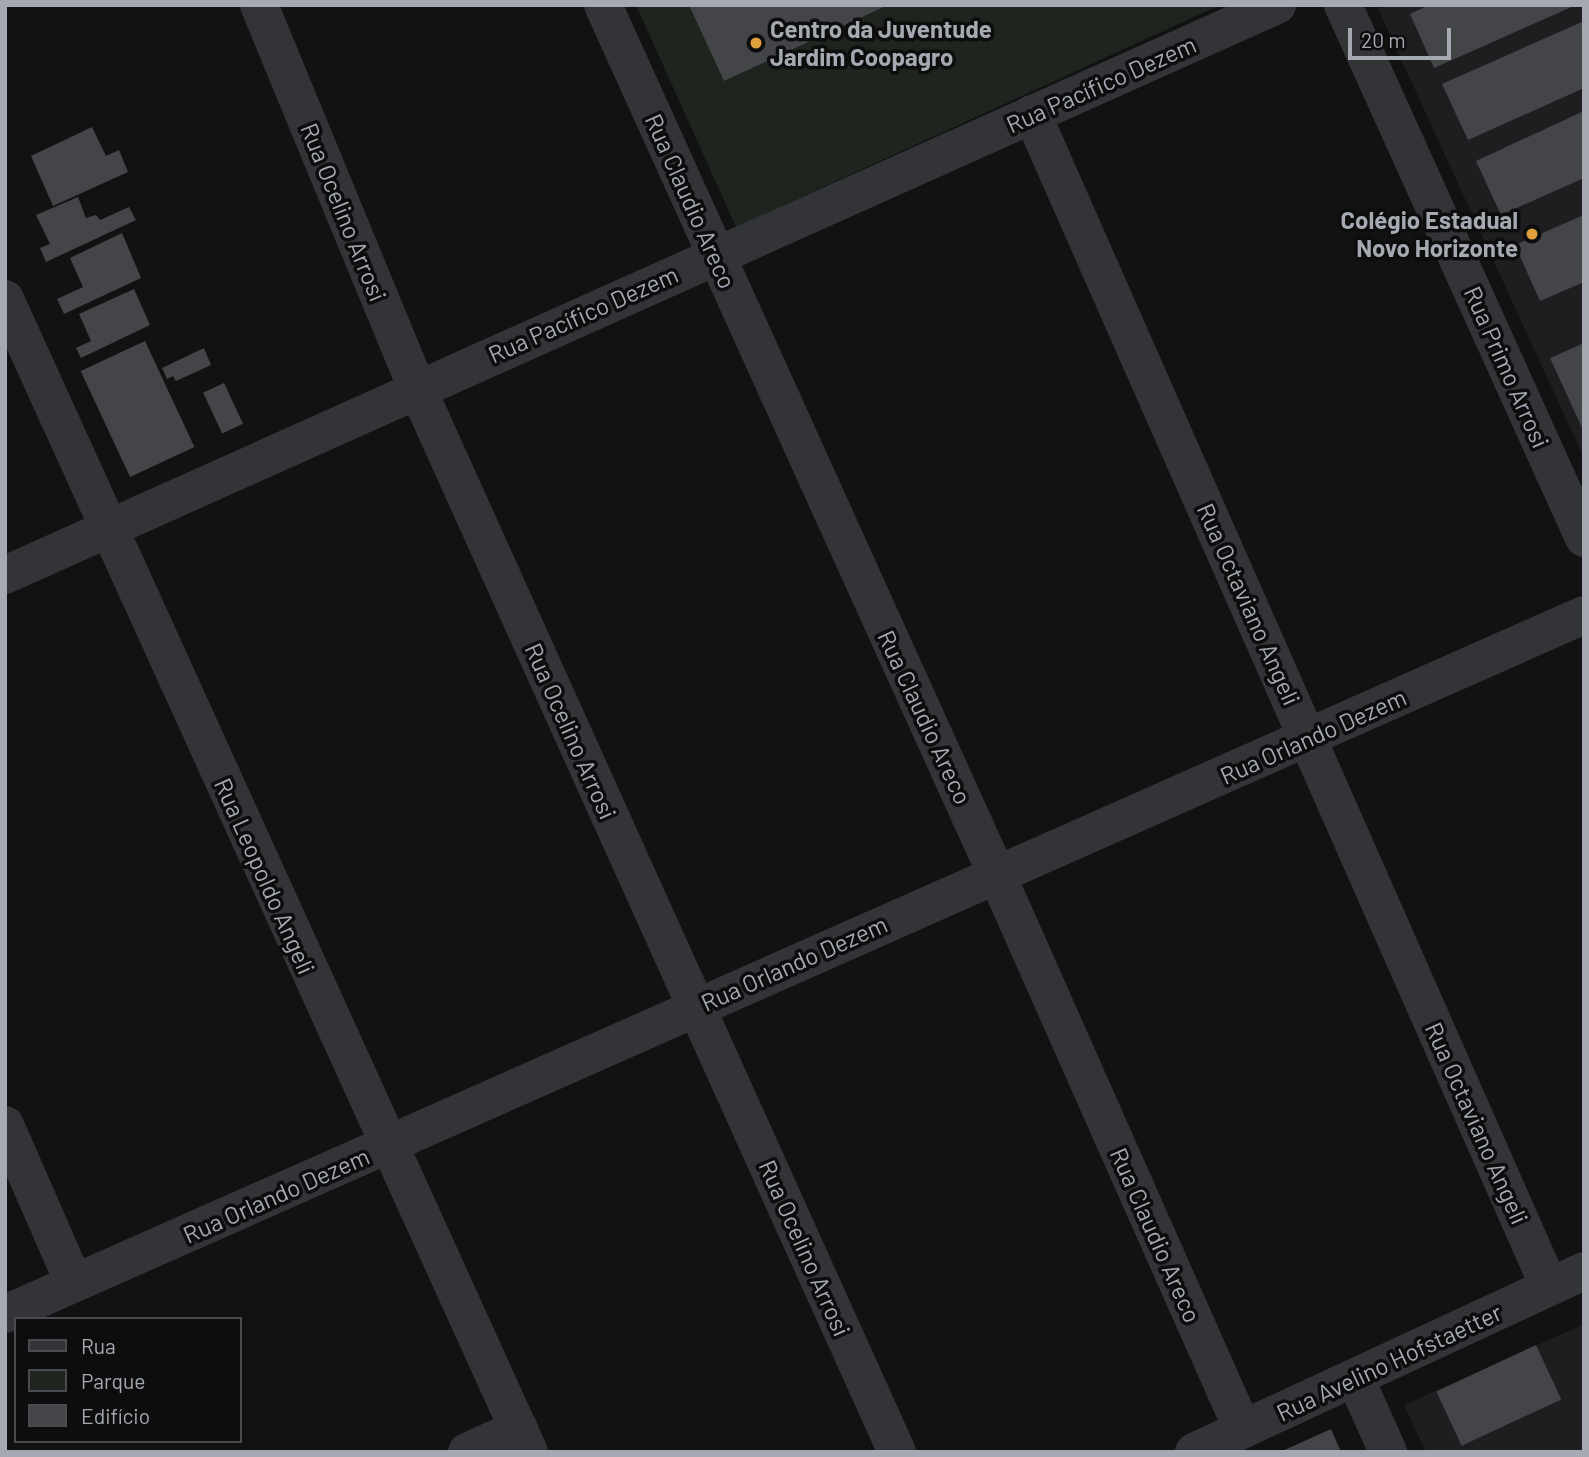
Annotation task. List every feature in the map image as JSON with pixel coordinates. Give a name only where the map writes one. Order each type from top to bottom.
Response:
[{"type":"street","name":"Rua Ocelino Arrosi","points":[[259,5],[416,387],[897,1452]]},
{"type":"street","name":"Rua Claudio Areco","points":[[603,5],[996,873],[1243,1430]]},
{"type":"street","name":"Rua Pacífico Dezem","points":[[5,575],[416,387],[1277,5]]},
{"type":"street","name":"Rua Primo Arrosi","points":[[1343,5],[1584,538]]},
{"type":"street","name":"Rua Octaviano Angeli","points":[[1032,114],[1549,1286]]},
{"type":"street","name":"Rua Leopoldo Angeli","points":[[5,299],[524,1440]]},
{"type":"street","name":"Rua Orlando Dezem","points":[[5,1314],[388,1146],[996,873],[1309,740],[1584,615]]},
{"type":"street","points":[[5,1125],[74,1283]]},
{"type":"street","name":"Rua Avelino Hofstaetter","points":[[1194,1452],[1356,1380],[1584,1271]]},
{"type":"street","points":[[1356,1380],[1388,1452]]},
{"type":"street","points":[[467,1452],[524,1440]]},
{"type":"shaded area","name":"Colégio Estadual Novo Horizonte","points":[[1387,5],[1584,5],[1584,458],[1378,9]]},
{"type":"shaded area","points":[[1584,1324],[1584,1452],[1426,1452],[1404,1405]]},
{"type":"green space","points":[[636,5],[1220,5],[736,227]]},
{"type":"building","name":"Centro da Juventude Jardim Coopagro","points":[[689,5],[888,5],[724,81]]},
{"type":"building","points":[[1429,5],[1576,5],[1434,68],[1410,14]]},
{"type":"building","points":[[1584,21],[1584,88],[1468,140],[1442,84]]},
{"type":"building","points":[[1584,111],[1584,178],[1501,215],[1476,161]]},
{"type":"building","points":[[92,127],[106,156],[119,150],[128,172],[53,206],[31,156]]},
{"type":"building","points":[[78,197],[86,218],[96,215],[100,220],[129,207],[136,220],[46,262],[40,248],[50,244],[36,215]]},
{"type":"building","points":[[1584,215],[1584,282],[1540,301],[1515,245]]},
{"type":"building","points":[[122,233],[141,278],[64,314],[57,299],[83,287],[70,258]]},
{"type":"building","points":[[134,289],[150,325],[81,358],[76,348],[91,341],[79,314]]},
{"type":"building","points":[[145,341],[194,447],[130,477],[81,371]]},
{"type":"building","points":[[1584,343],[1584,432],[1550,358]]},
{"type":"building","points":[[204,348],[211,365],[176,381],[173,376],[167,379],[162,368]]},
{"type":"building","points":[[224,383],[243,424],[222,434],[203,393]]},
{"type":"building","points":[[1536,1345],[1561,1399],[1462,1446],[1436,1391]]},
{"type":"building","points":[[1331,1429],[1341,1452],[1280,1452]]},
{"type":"place","name":"Centro da Juventude Jardim Coopagro","points":[[756,43]]},
{"type":"place","name":"Colégio Estadual Novo Horizonte","points":[[1532,234]]}]
